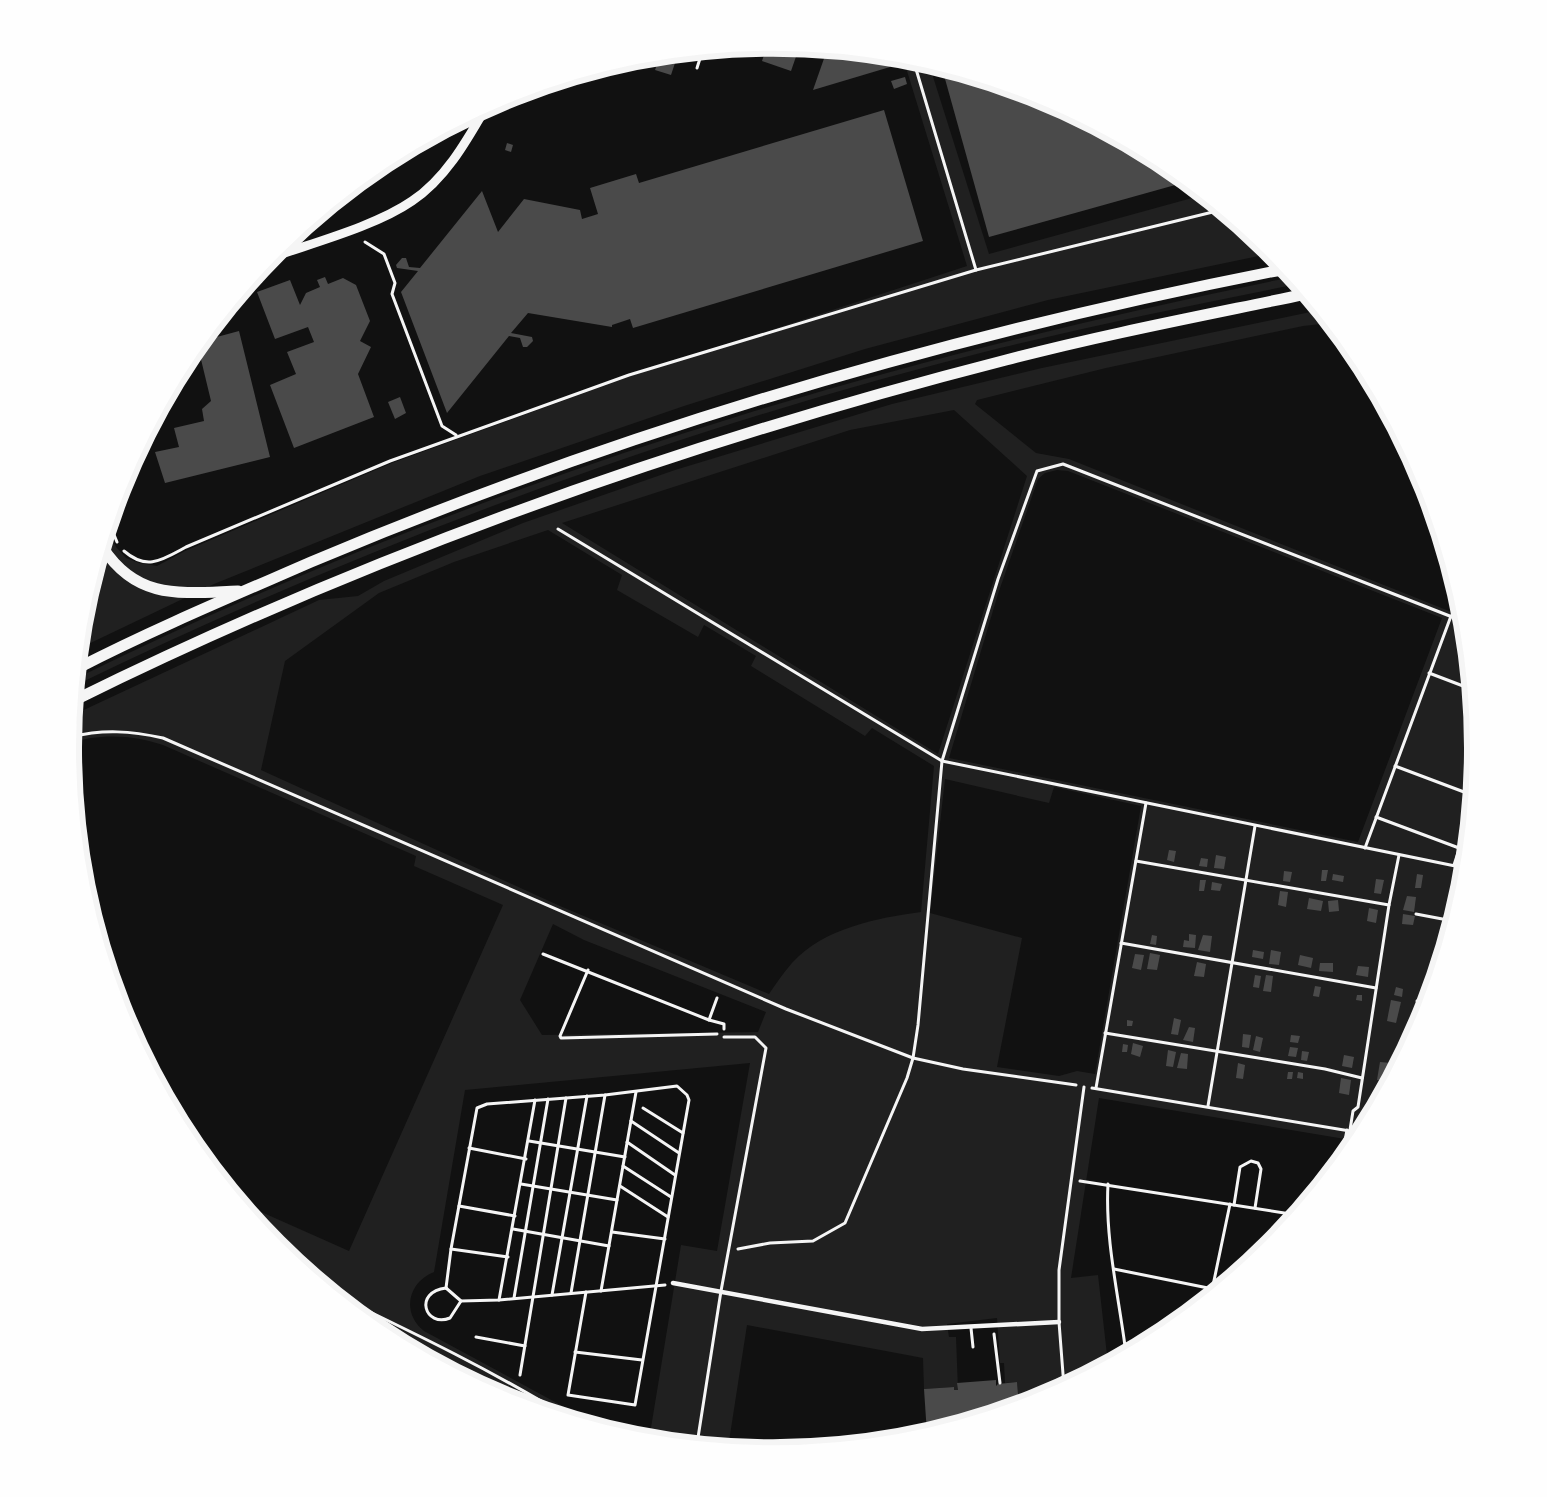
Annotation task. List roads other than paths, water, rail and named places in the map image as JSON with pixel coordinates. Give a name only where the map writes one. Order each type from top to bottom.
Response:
[{"type":"highway","points":[[84,665],[245,590],[363,541],[492,490],[720,412],[992,334],[1098,308],[1278,271]]},
{"type":"highway","points":[[81,697],[224,630],[408,554],[513,513],[777,424],[1008,360],[1112,335],[1300,295]]},
{"type":"highway","points":[[107,554],[113,563],[124,573],[148,588],[167,592],[245,590]]},
{"type":"street","points":[[288,252],[368,223],[412,201],[439,178],[465,144],[479,119]]},
{"type":"street","points":[[673,1283],[922,1329],[972,1328],[1059,1322]]},
{"type":"lane","points":[[697,68],[700,58]]},
{"type":"lane","points":[[698,1439],[721,1291],[766,1048],[755,1037],[724,1037]]},
{"type":"lane","points":[[1063,1380],[1059,1322],[1059,1270],[1084,1087]]},
{"type":"lane","points":[[972,1328],[973,1347]]},
{"type":"lane","points":[[804,1441],[817,1442]]}]
